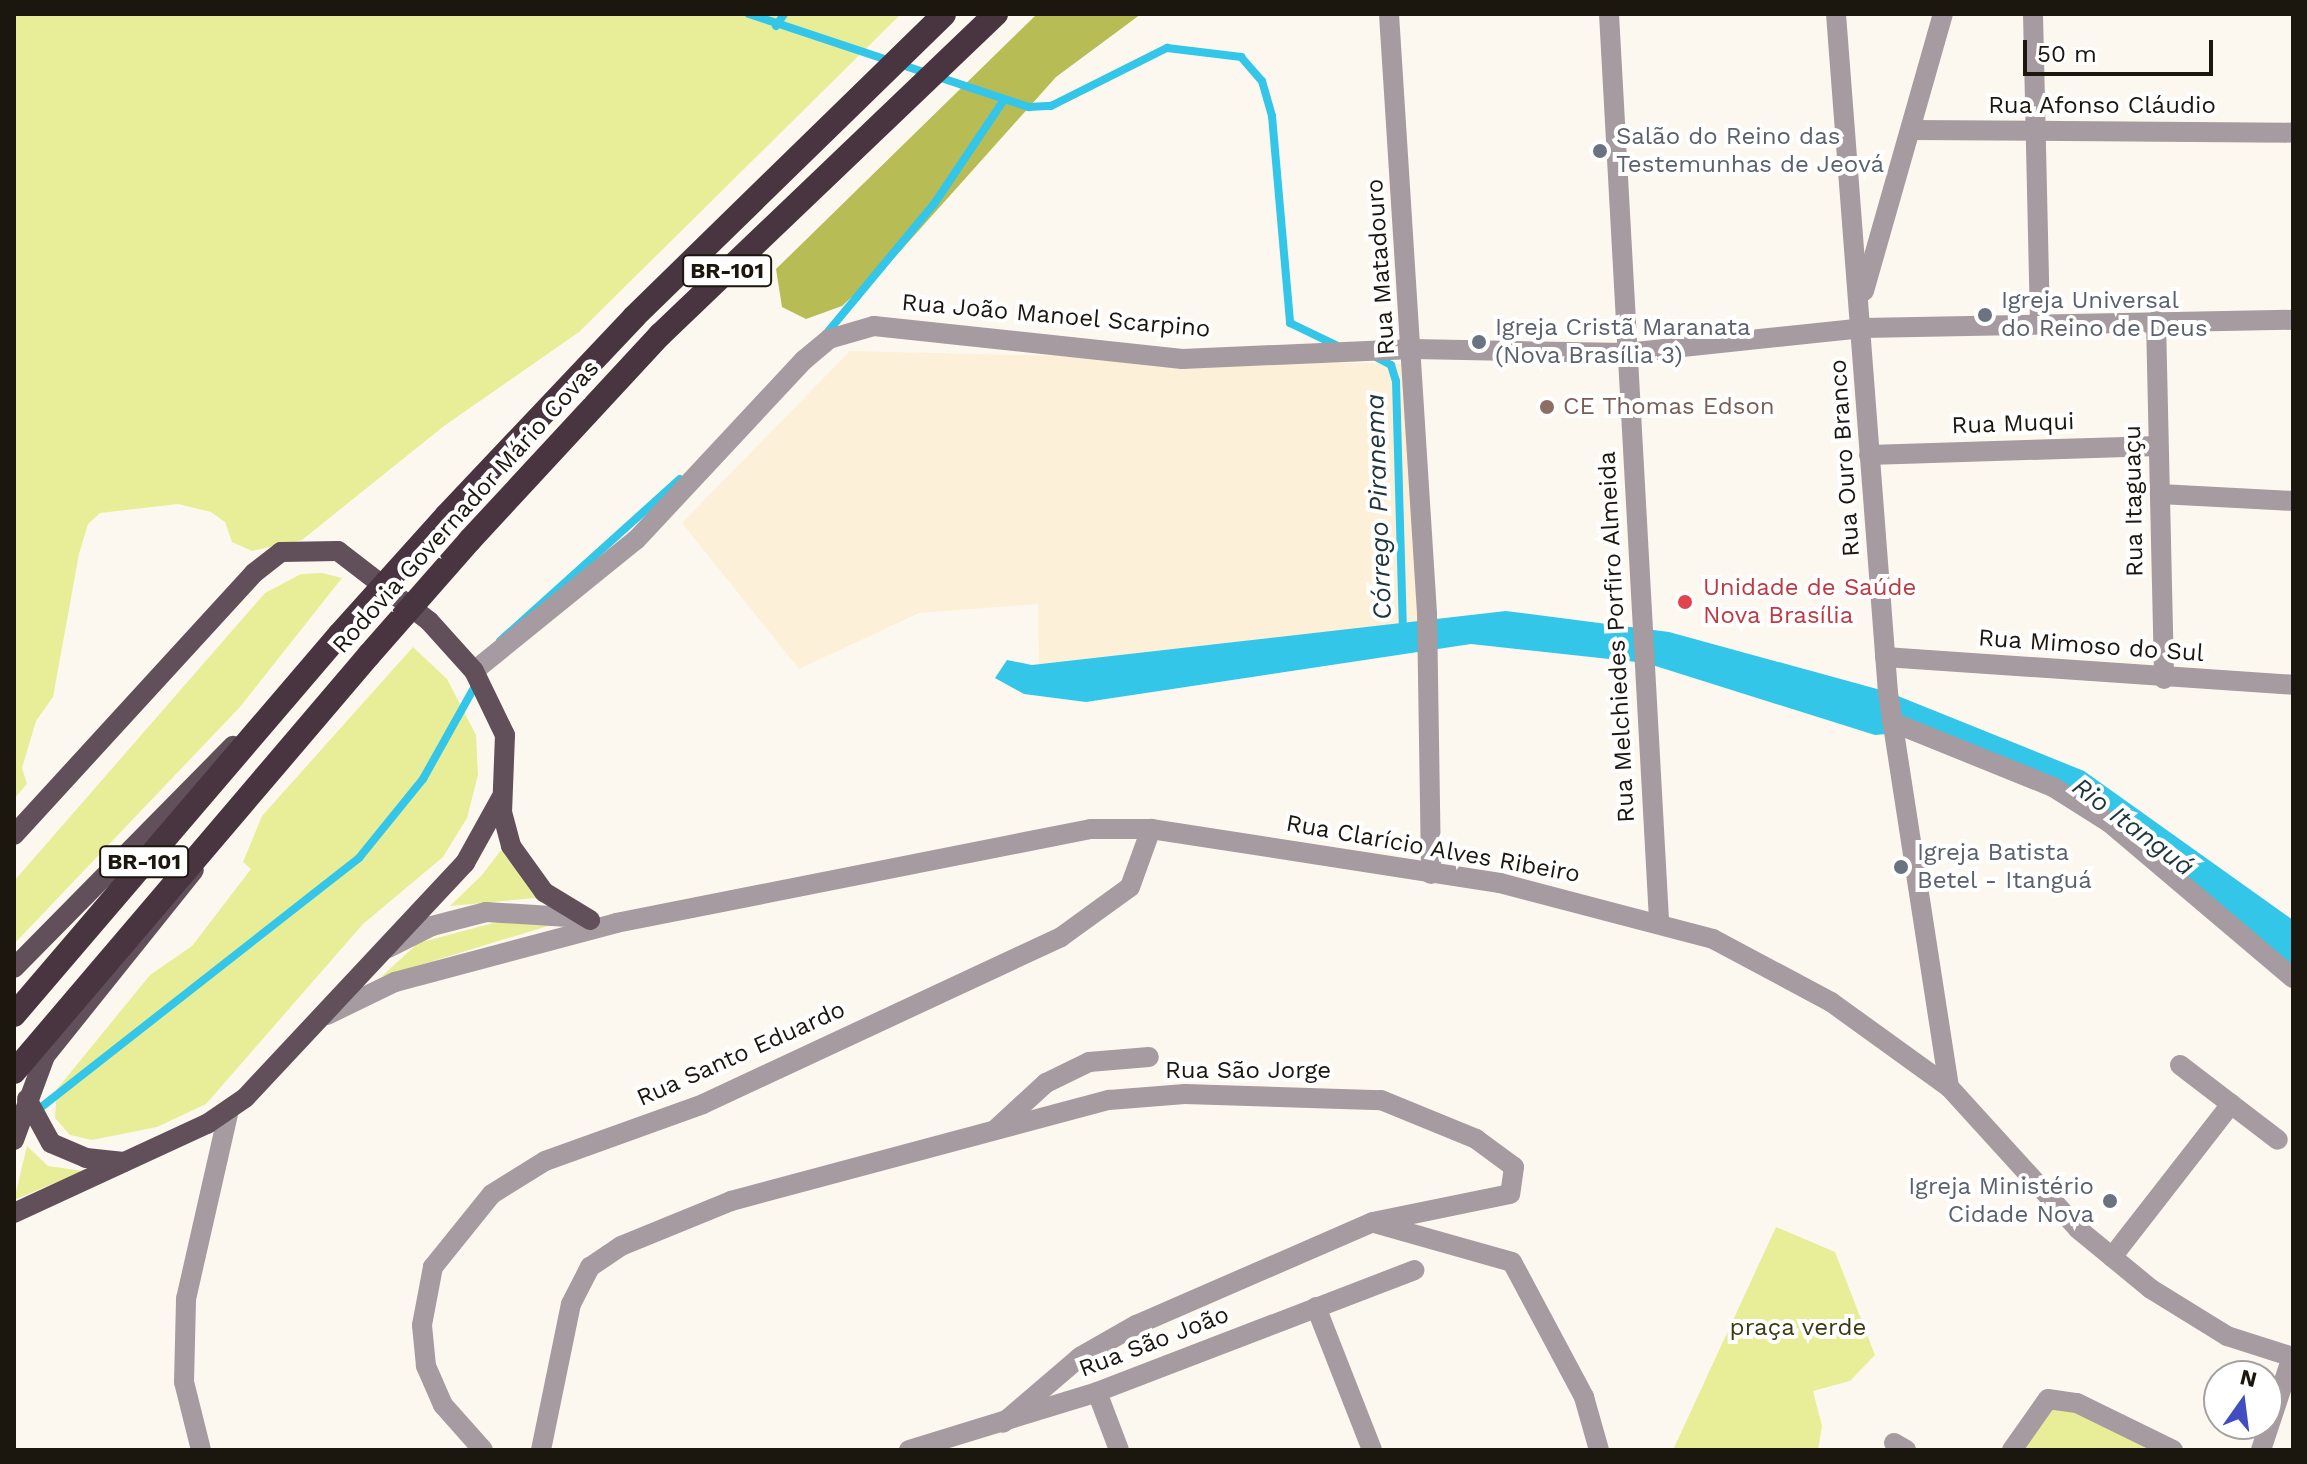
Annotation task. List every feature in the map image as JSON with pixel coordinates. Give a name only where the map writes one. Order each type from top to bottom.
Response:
[{"type":"highway","name":"Rodovia Governador Mário Covas","points":[[14,1015],[274,708],[446,516],[634,317],[944,14]]},
{"type":"highway","name":"Rodovia Governador Mário Covas","points":[[14,1072],[369,655],[470,540],[660,335],[996,14]]},
{"type":"main road","points":[[14,835],[281,552],[338,551],[366,566],[474,671],[505,735],[502,794],[511,846],[530,878],[590,920]]},
{"type":"main road","points":[[14,968],[274,708]]},
{"type":"main road","points":[[382,951],[465,863],[502,794]]},
{"type":"main road","points":[[14,1140],[45,1056],[182,894],[201,855]]},
{"type":"main road","name":"Rua Clarício Alves Ribeiro","points":[[14,1213],[128,1162],[229,1110],[382,951]]},
{"type":"main road","points":[[27,1098],[35,1124],[51,1143],[86,1158],[128,1162]]},
{"type":"street","name":"Rua Matadouro","points":[[1389,14],[1413,349],[1427,613],[1431,874]]},
{"type":"street","name":"Rua Melchiedes Porfiro Almeida","points":[[1609,14],[1659,921]]},
{"type":"street","name":"Rua Ouro Branco","points":[[1836,14],[1861,300],[1869,455],[1885,657],[1892,722],[1949,1087]]},
{"type":"street","points":[[1861,300],[1943,14]]},
{"type":"street","points":[[2033,14],[2033,131],[2040,323]]},
{"type":"street","name":"Rua Afonso Cláudio","points":[[1911,130],[2293,133]]},
{"type":"street","name":"Rua João Manoel Scarpino","points":[[474,671],[636,540],[829,339],[874,326],[1182,359],[1413,349],[1626,353],[1863,328],[2293,320]]},
{"type":"street","name":"Rua Itaguaçu","points":[[2156,321],[2164,679]]},
{"type":"street","name":"Rua Muqui","points":[[1869,455],[2158,446]]},
{"type":"street","points":[[2160,494],[2293,501]]},
{"type":"street","name":"Rua Mimoso do Sul","points":[[1885,657],[2164,679],[2293,685]]},
{"type":"street","points":[[1892,722],[2053,787],[2110,823],[2293,978]]},
{"type":"street","name":"Rua Clarício Alves Ribeiro","points":[[310,1027],[375,988],[616,923],[799,892],[1064,833],[1151,829],[1431,874],[1659,921],[1713,939],[1831,1002],[1949,1087],[2112,1257],[2227,1336],[2292,1357]]},
{"type":"street","name":"Rua Santo Eduardo","points":[[483,1450],[443,1405],[426,1366],[422,1325],[433,1267],[492,1194],[545,1161],[703,1104],[1061,937],[1130,887],[1151,829]]},
{"type":"street","name":"Rua Clarício Alves Ribeiro","points":[[382,951],[432,926],[486,912],[616,923]]},
{"type":"street","points":[[994,1130],[1046,1083],[1089,1062],[1149,1057]]},
{"type":"street","points":[[2180,1065],[2278,1140]]},
{"type":"street","name":"Rua São Jorge","points":[[541,1450],[571,1304],[603,1255],[731,1201],[994,1130],[1143,1097],[1351,1098],[1434,1118],[1495,1149],[1517,1174],[1510,1194],[1373,1222],[1136,1325],[1080,1357],[1003,1423]]},
{"type":"street","points":[[2112,1257],[2231,1104]]},
{"type":"street","points":[[201,1450],[184,1382],[186,1299],[229,1110]]},
{"type":"street","points":[[1373,1222],[1512,1262],[1584,1397],[1599,1450]]},
{"type":"street","name":"Rua São João","points":[[909,1450],[1097,1392],[1414,1270]]},
{"type":"street","points":[[1316,1307],[1372,1450]]},
{"type":"street","points":[[2261,1450],[2292,1357]]},
{"type":"street","points":[[1097,1392],[1119,1450]]},
{"type":"street","points":[[2012,1450],[2048,1399],[2077,1403],[2173,1450]]},
{"type":"shaded area","points":[[850,351],[1409,364],[1424,649],[1039,682],[1038,604],[919,613],[799,669],[682,523]]},
{"type":"green space","points":[[14,14],[901,14],[579,332],[444,426],[302,540],[252,551],[232,542],[225,522],[211,512],[178,504],[100,513],[88,524],[79,554],[53,697],[36,721],[22,768],[27,784],[14,799]]},
{"type":"green space","points":[[1037,14],[1141,14],[1056,77],[895,257],[842,306],[806,319],[782,307],[776,269]]},
{"type":"green space","points":[[322,573],[342,578],[240,707],[14,944],[14,881],[265,593],[301,574]]},
{"type":"green space","points":[[413,647],[447,679],[476,735],[478,775],[467,818],[443,857],[363,924],[206,1104],[157,1127],[92,1140],[70,1135],[55,1118],[57,1089],[150,975],[192,946],[251,869],[243,862],[262,816]]},
{"type":"green space","points":[[501,850],[536,898],[450,906],[482,875]]},
{"type":"green space","points":[[497,922],[561,922],[381,977],[418,943]]},
{"type":"green space","points":[[27,1146],[48,1166],[83,1171],[14,1200]]},
{"type":"green space","name":"praça verde","points":[[1776,1227],[1835,1252],[1875,1355],[1850,1381],[1813,1391],[1822,1426],[1818,1450],[1673,1450]]},
{"type":"green space","points":[[2050,1406],[2075,1407],[2155,1450],[2017,1450]]},
{"type":"water","name":"Rio Itanguá","points":[[1506,611],[1669,632],[1888,692],[2084,771],[2293,920],[2293,980],[2099,808],[1910,732],[1875,735],[1646,663],[1471,644],[1086,702],[1024,694],[995,678],[1007,660],[1032,665]]},
{"type":"waterway","name":"Córrego Piranema","points":[[749,14],[1029,107],[1051,106],[1167,48],[1241,57],[1262,81],[1272,116],[1290,323],[1336,345]]},
{"type":"waterway","points":[[776,26],[784,14]]},
{"type":"waterway","points":[[826,334],[934,204],[1004,100]]},
{"type":"waterway","name":"Córrego Piranema","points":[[1376,357],[1391,365],[1396,381],[1403,629]]},
{"type":"waterway","points":[[500,641],[680,479]]},
{"type":"waterway","points":[[35,1112],[359,858],[423,779],[476,684]]},
{"type":"place","name":"Salão do Reino das Testemunhas de Jeová","points":[[1600,151]]},
{"type":"place","name":"Igreja Universal do Reino de Deus","points":[[1985,315]]},
{"type":"place","name":"Igreja Cristã Maranata (Nova Brasília 3)","points":[[1479,342]]},
{"type":"place","name":"CE Thomas Edson","points":[[1547,407]]},
{"type":"place","name":"Unidade de Saúde Nova Brasília","points":[[1685,602]]},
{"type":"place","name":"Igreja Batista Betel - Itanguá","points":[[1901,867]]},
{"type":"place","name":"Igreja Ministério Cidade Nova","points":[[2110,1201]]}]
